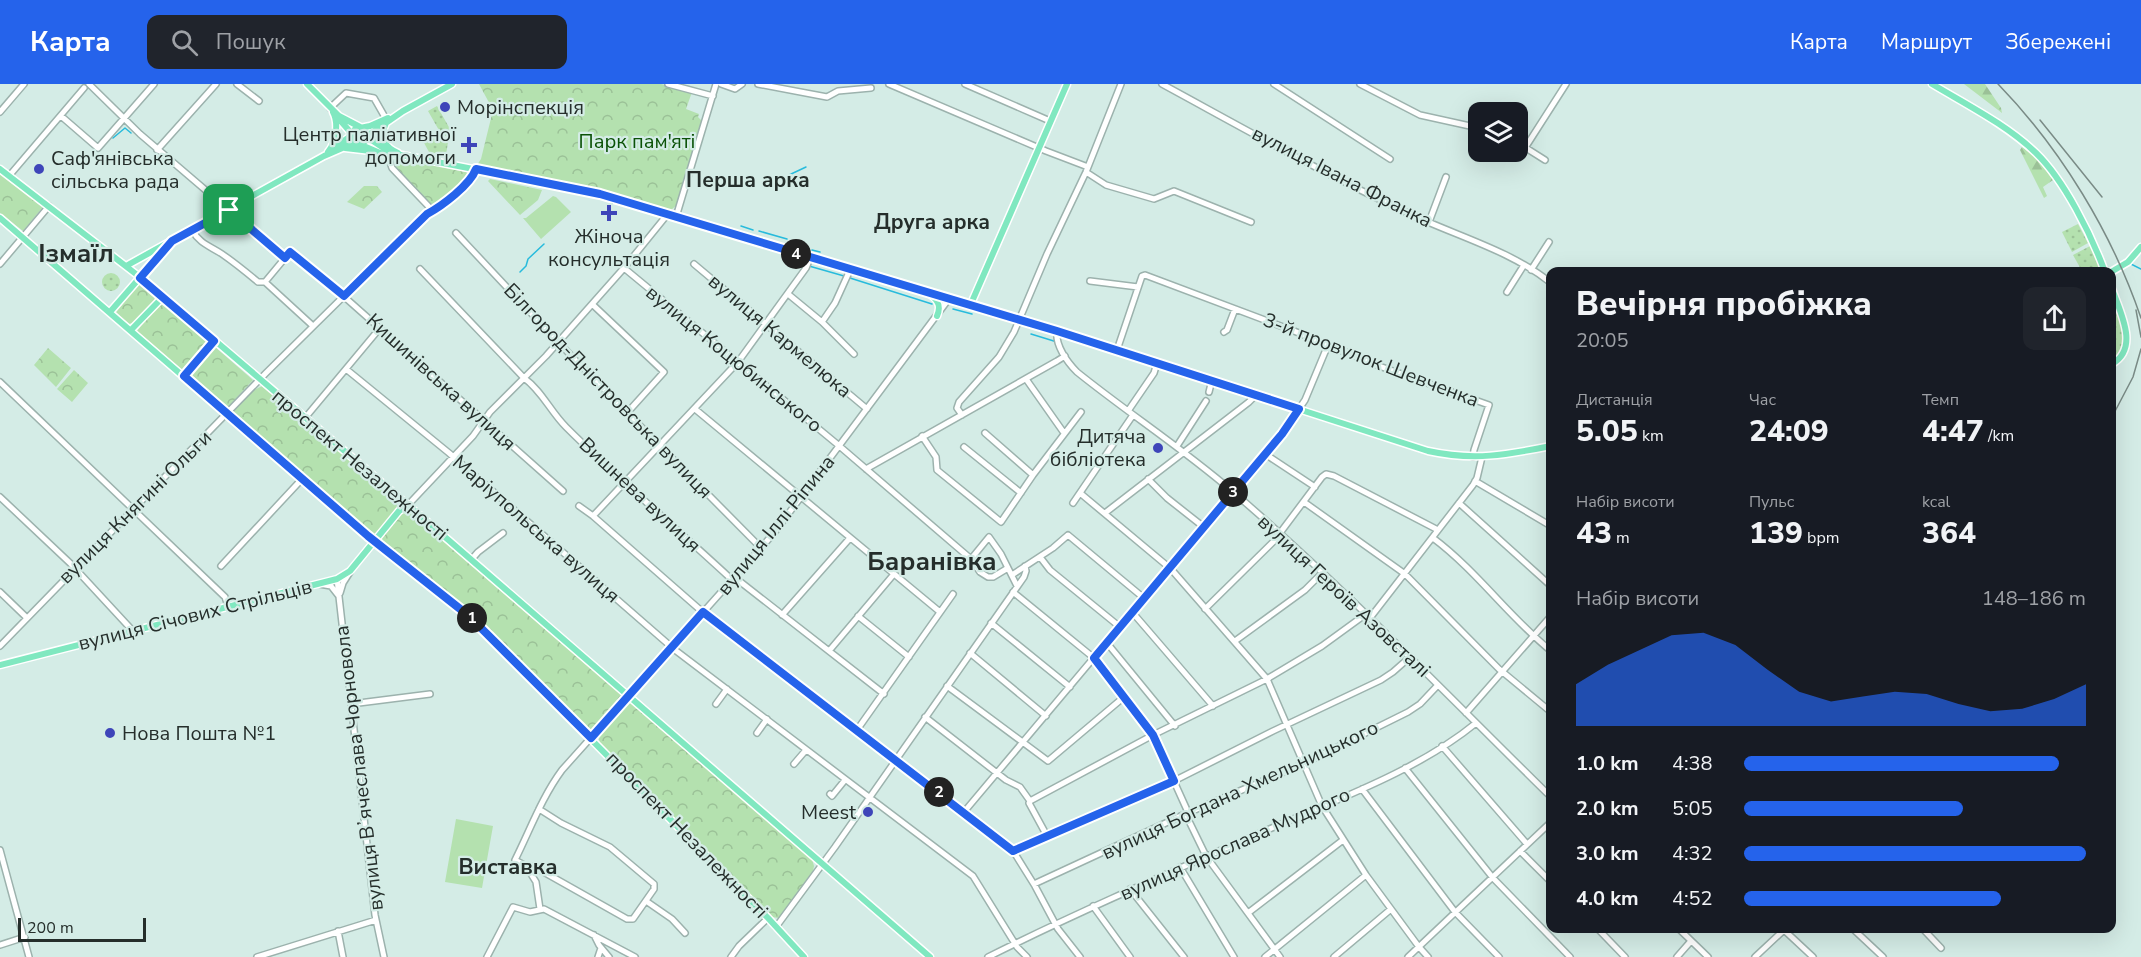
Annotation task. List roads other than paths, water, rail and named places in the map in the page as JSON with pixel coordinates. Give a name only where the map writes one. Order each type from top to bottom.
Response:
[{"type":"main road","points":[[307,84],[352,135],[352,140],[385,152],[391,150],[401,154]]},
{"type":"main road","points":[[326,154],[364,142],[386,121],[452,84]]},
{"type":"main road","points":[[970,306],[1067,84]]},
{"type":"main road","points":[[1932,84],[2012,134],[2042,159],[2082,222],[2103,267]]},
{"type":"main road","points":[[331,109],[347,121],[362,128],[367,137],[385,152]]},
{"type":"main road","points":[[326,154],[333,144],[336,122],[331,109]]},
{"type":"main road","points":[[347,121],[372,124],[386,121]]},
{"type":"main road","points":[[126,266],[326,154],[352,135],[355,129],[386,121]]},
{"type":"main road","points":[[385,152],[383,132],[386,121]]},
{"type":"main road","points":[[343,148],[401,154],[594,193],[1057,331],[1428,451],[1482,457],[1546,447]]},
{"type":"main road","name":"проспект Незалежності","points":[[0,169],[162,296],[408,505],[930,957]]},
{"type":"main road","name":"проспект Незалежності","points":[[0,218],[376,542],[469,616],[804,957]]},
{"type":"main road","points":[[110,312],[172,241]]},
{"type":"main road","points":[[2116,269],[2128,262],[2141,247]]},
{"type":"main road","points":[[979,286],[979,303],[992,312]]},
{"type":"main road","points":[[928,294],[939,304],[937,316]]},
{"type":"main road","points":[[131,330],[162,296]]},
{"type":"main road","points":[[2116,301],[2127,340],[2122,357],[2116,361]]},
{"type":"main road","name":"вулиця Січових Стрільців","points":[[1,664],[337,579],[353,568],[399,512],[408,505]]},
{"type":"street","points":[[1,108],[23,84]]},
{"type":"street","points":[[61,116],[98,148],[154,84]]},
{"type":"street","points":[[157,150],[216,84]]},
{"type":"street","points":[[237,84],[259,101]]},
{"type":"street","points":[[668,84],[712,96]]},
{"type":"street","points":[[676,218],[716,84]]},
{"type":"street","points":[[721,84],[735,88],[742,84]]},
{"type":"street","points":[[758,84],[827,97],[838,91],[871,88]]},
{"type":"street","points":[[889,84],[1087,169],[1106,185],[1154,198],[1174,191],[1251,222]]},
{"type":"street","points":[[965,84],[1050,121]]},
{"type":"street","points":[[962,414],[957,408],[959,402],[999,357],[1014,332],[1087,169],[1121,84]]},
{"type":"street","name":"вулиця Івана Франка","points":[[1162,84],[1377,198],[1497,251],[1546,280]]},
{"type":"street","points":[[1274,84],[1390,159]]},
{"type":"street","points":[[1360,84],[1420,115],[1468,126]]},
{"type":"street","points":[[1528,143],[1566,84]]},
{"type":"street","points":[[9,176],[86,86],[157,150],[285,258],[265,282]]},
{"type":"street","points":[[331,109],[346,93],[374,98],[386,121]]},
{"type":"street","points":[[1528,150],[1545,160]]},
{"type":"street","points":[[385,152],[392,168],[433,211]]},
{"type":"street","name":"вулиця Княгині Ольги","points":[[0,646],[259,380],[427,214],[473,176],[476,169]]},
{"type":"street","points":[[1429,222],[1446,177]]},
{"type":"street","points":[[0,264],[49,206]]},
{"type":"street","points":[[408,505],[558,342],[668,215]]},
{"type":"street","points":[[192,230],[207,247],[219,252],[258,282],[265,282],[313,326]]},
{"type":"street","name":"Білгород-Дністровська вулиця","points":[[456,233],[558,342],[761,548]]},
{"type":"street","points":[[1531,270],[1549,242]]},
{"type":"street","name":"Кишинівська вулиця","points":[[285,258],[290,252],[344,296],[562,491]]},
{"type":"street","points":[[593,516],[738,362],[806,268],[810,258]]},
{"type":"street","name":"вулиця Кармелюка","points":[[693,264],[867,409]]},
{"type":"street","points":[[1507,292],[1524,265]]},
{"type":"street","name":"вулиця Коцюбинського","points":[[624,268],[971,559],[980,572],[993,577],[1008,568]]},
{"type":"street","name":"Вишнева вулиця","points":[[420,269],[524,378],[538,389],[565,426],[625,482],[729,577],[738,580],[884,694]]},
{"type":"street","points":[[822,322],[835,303],[850,270]]},
{"type":"street","name":"3-й провулок Шевченка","points":[[1090,281],[1138,287],[1142,276],[1145,275],[1330,345],[1379,366],[1489,405],[1473,457]]},
{"type":"street","points":[[1117,350],[1138,287]]},
{"type":"street","points":[[788,294],[822,322],[854,354]]},
{"type":"street","name":"вулиця Іллі Ріпина","points":[[526,866],[515,860],[539,809],[561,772],[761,548],[802,497],[948,300]]},
{"type":"street","points":[[591,304],[664,372],[627,412]]},
{"type":"street","points":[[1224,332],[1227,330],[1235,309]]},
{"type":"street","points":[[305,418],[380,328]]},
{"type":"street","name":"вулиця Героїв Азовсталі","points":[[1057,331],[1056,337],[1065,356],[1077,372],[1184,451],[1280,533],[1368,616],[1546,792]]},
{"type":"street","points":[[184,376],[214,341]]},
{"type":"street","points":[[964,812],[1171,569],[1282,434],[1299,409],[1330,345]]},
{"type":"street","points":[[866,470],[1065,356]]},
{"type":"street","points":[[1073,503],[1131,413],[1154,373],[1157,363]]},
{"type":"street","name":"Маріупольська вулиця","points":[[346,369],[454,457],[672,647],[973,876],[1015,943],[1027,957]]},
{"type":"street","points":[[1026,379],[1064,433]]},
{"type":"street","points":[[1209,392],[1212,380]]},
{"type":"street","points":[[0,382],[225,597],[228,606]]},
{"type":"street","points":[[1105,513],[1256,395]]},
{"type":"street","points":[[1177,446],[1206,402]]},
{"type":"street","points":[[695,409],[940,612]]},
{"type":"street","points":[[922,436],[936,457],[937,470],[1000,522],[1081,412]]},
{"type":"street","points":[[985,434],[1033,475]]},
{"type":"street","points":[[964,447],[1021,493]]},
{"type":"street","points":[[1265,454],[1315,487]]},
{"type":"street","points":[[1030,801],[1153,735],[1267,679],[1368,616],[1405,574],[1475,481],[1482,457]]},
{"type":"street","points":[[1204,609],[1280,533],[1324,475],[1335,476],[1438,531]]},
{"type":"street","points":[[221,566],[302,479]]},
{"type":"street","points":[[1148,479],[1167,498],[1205,528]]},
{"type":"street","points":[[1475,481],[1546,523]]},
{"type":"street","points":[[1080,493],[1171,569],[1267,679],[1322,806],[1366,875],[1428,957]]},
{"type":"street","points":[[0,497],[75,568],[132,630]]},
{"type":"street","points":[[1304,502],[1405,574],[1503,673],[1546,708]]},
{"type":"street","points":[[1459,503],[1546,581]]},
{"type":"street","points":[[579,506],[703,612],[1013,851],[1056,924],[1080,957]]},
{"type":"street","points":[[471,560],[503,532]]},
{"type":"street","points":[[1012,575],[1068,535],[1145,599]]},
{"type":"street","points":[[971,559],[989,537],[1012,575],[1015,589],[1094,658],[1153,735],[1206,856],[1280,957]]},
{"type":"street","points":[[782,615],[850,538]]},
{"type":"street","points":[[1433,538],[1475,574],[1533,637],[1546,647]]},
{"type":"street","points":[[1040,557],[1050,570],[1120,627]]},
{"type":"street","points":[[776,927],[1024,577],[1025,566]]},
{"type":"street","points":[[339,598],[343,583],[353,568]]},
{"type":"street","points":[[1235,641],[1305,590],[1322,573]]},
{"type":"street","points":[[829,651],[894,574]]},
{"type":"street","name":"вулиця Вʼячеслава Чорновола","points":[[337,579],[376,920],[384,957]]},
{"type":"street","points":[[317,584],[331,586],[339,598]]},
{"type":"street","points":[[0,592],[27,618]]},
{"type":"street","points":[[857,730],[953,594]]},
{"type":"street","points":[[1132,613],[1213,706]]},
{"type":"street","points":[[858,616],[909,657]]},
{"type":"street","points":[[1466,713],[1546,622]]},
{"type":"street","points":[[991,623],[1070,687]]},
{"type":"street","points":[[1107,643],[1175,726]]},
{"type":"street","points":[[970,653],[1046,716]]},
{"type":"street","points":[[1013,851],[1174,781],[1381,680],[1394,672],[1410,657]]},
{"type":"street","points":[[947,686],[1048,761],[1124,697]]},
{"type":"street","name":"вулиця Богдана Хмельницького","points":[[1034,884],[1187,813],[1303,764],[1408,712],[1420,704],[1438,686]]},
{"type":"street","points":[[716,704],[727,689]]},
{"type":"street","points":[[351,704],[430,694]]},
{"type":"street","points":[[925,717],[1020,787],[1030,801],[1047,836]]},
{"type":"street","points":[[757,733],[767,719]]},
{"type":"street","name":"вулиця Ярослава Мудрого","points":[[988,957],[1130,889],[1362,789],[1405,768],[1476,723]]},
{"type":"street","points":[[1442,746],[1527,844]]},
{"type":"street","points":[[794,764],[806,750]]},
{"type":"street","points":[[1405,768],[1493,878],[1546,932]]},
{"type":"street","points":[[830,794],[832,796],[845,780]]},
{"type":"street","points":[[1362,789],[1455,912],[1499,957]]},
{"type":"street","points":[[526,866],[533,866],[627,919],[633,918],[654,887],[654,884],[610,847],[561,823],[539,809]]},
{"type":"street","points":[[1408,957],[1546,827]]},
{"type":"street","points":[[1248,913],[1343,840]]},
{"type":"street","points":[[0,850],[29,957]]},
{"type":"street","points":[[1520,851],[1546,877]]},
{"type":"street","points":[[526,866],[536,882],[540,909]]},
{"type":"street","points":[[1180,867],[1233,957]]},
{"type":"street","points":[[1265,957],[1366,875]]},
{"type":"street","points":[[1130,889],[1184,957]]},
{"type":"street","points":[[646,901],[672,919],[685,933]]},
{"type":"street","points":[[1093,906],[1130,957]]},
{"type":"street","points":[[488,957],[513,907],[530,912],[546,910],[635,957]]},
{"type":"street","points":[[1334,957],[1390,909]]},
{"type":"street","points":[[731,957],[768,918]]},
{"type":"street","points":[[257,957],[376,920]]},
{"type":"street","points":[[338,931],[343,957]]},
{"type":"street","points":[[1547,933],[1570,957]]},
{"type":"street","points":[[1602,933],[1625,957]]},
{"type":"street","points":[[1683,933],[1708,957]]},
{"type":"street","points":[[1755,957],[1780,933]]},
{"type":"street","points":[[1788,933],[1813,957]]},
{"type":"street","points":[[1857,933],[1883,957]]},
{"type":"street","points":[[1927,933],[1941,948]]},
{"type":"street","points":[[594,935],[609,957]]},
{"type":"street","points":[[0,945],[25,937]]},
{"type":"street","points":[[1677,957],[1691,941]]},
{"type":"street","points":[[598,957],[601,948]]},
{"type":"street","points":[[284,949],[286,957]]},
{"type":"waterway","points":[[113,138],[125,128],[131,133]]},
{"type":"waterway","points":[[789,175],[806,167]]},
{"type":"waterway","points":[[741,226],[753,230]]},
{"type":"waterway","points":[[759,231],[787,239]]},
{"type":"waterway","points":[[520,272],[526,266],[528,259],[544,244]]},
{"type":"waterway","points":[[794,245],[809,249]]},
{"type":"waterway","points":[[812,250],[820,252]]},
{"type":"waterway","points":[[2129,263],[2141,269]]},
{"type":"waterway","points":[[809,266],[844,276]]},
{"type":"waterway","points":[[850,278],[932,304]]},
{"type":"waterway","points":[[953,309],[972,314]]},
{"type":"waterway","points":[[1031,334],[1057,342]]},
{"type":"railway","points":[[1998,84],[2043,136],[2082,194],[2115,255],[2141,318]]},
{"type":"railway","points":[[2040,120],[2102,197]]},
{"type":"railway","points":[[2136,310],[2141,337]]},
{"type":"railway","points":[[2116,409],[2133,377],[2141,349]]},
{"type":"place","name":"Морінспекція","points":[[445,107]]},
{"type":"place","name":"Центр паліативної допомоги","points":[[469,145]]},
{"type":"place","name":"Саф'янівська сільська рада","points":[[39,169]]},
{"type":"place","name":"Жіноча консультація","points":[[609,213]]},
{"type":"place","name":"Дитяча бібліотека","points":[[1158,448]]},
{"type":"place","name":"Нова Пошта №1","points":[[110,733]]},
{"type":"place","name":"Meest","points":[[868,812]]},
{"type":"district","name":"Перша арка","points":[[748,180]]},
{"type":"district","name":"Друга арка","points":[[932,222]]},
{"type":"district","name":"Ізмаїл","points":[[76,253]]},
{"type":"district","name":"Баранівка","points":[[932,561]]},
{"type":"district","name":"Виставка","points":[[508,867]]},
{"type":"park label","name":"Парк пам'яті","points":[[637,141]]}]
